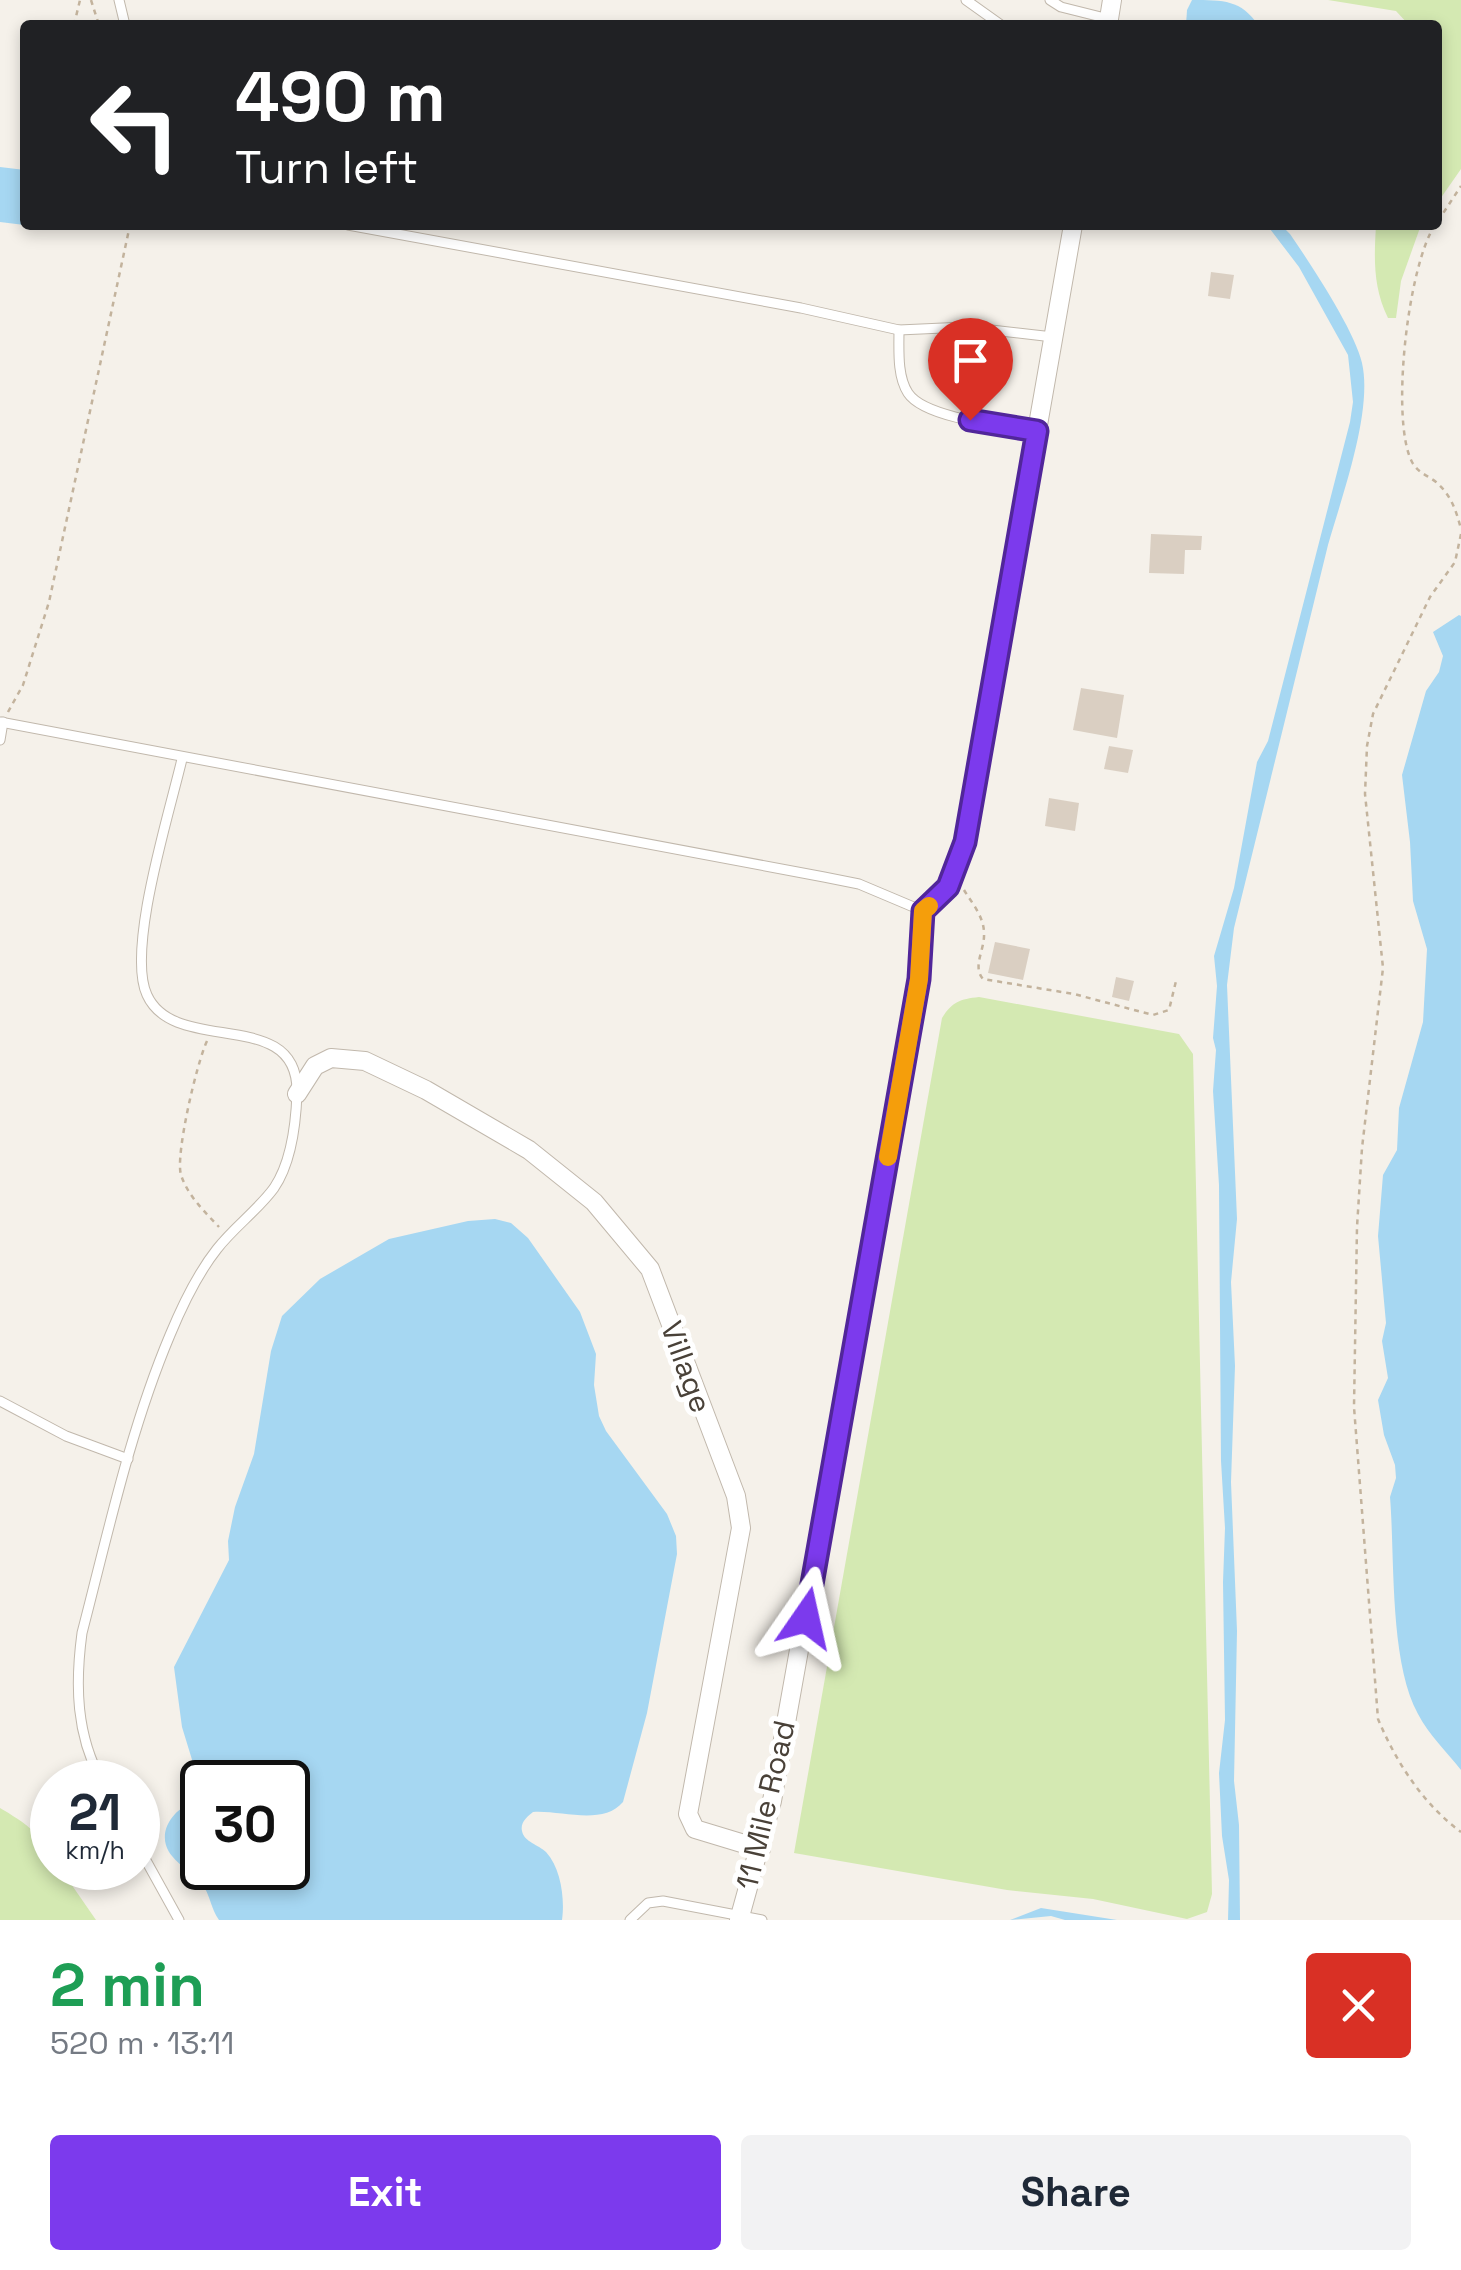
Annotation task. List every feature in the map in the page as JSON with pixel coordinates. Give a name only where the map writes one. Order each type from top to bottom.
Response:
[{"type":"street","points":[[923,911],[940,896],[954,874],[965,842],[1072,230]]},
{"type":"street","name":"11 Mile Road","points":[[740,1918],[761,1848],[824,1525],[919,979],[923,911]]},
{"type":"street","name":"Village","points":[[297,1094],[314,1066],[331,1058],[365,1061],[426,1090],[528,1150],[568,1180],[594,1202],[650,1269],[736,1496],[741,1528],[688,1814],[696,1829],[761,1848]]},
{"type":"lane","points":[[966,0],[994,20]]},
{"type":"lane","points":[[1050,0],[1061,7],[1109,15]]},
{"type":"lane","points":[[375,230],[801,308],[899,330],[966,327],[1053,337]]},
{"type":"lane","points":[[899,330],[903,383],[910,397],[970,420],[1037,431]]},
{"type":"lane","points":[[0,740],[2,722],[860,884],[923,911]]},
{"type":"lane","points":[[93,1760],[84,1738],[79,1656],[128,1459],[170,1334],[196,1284],[229,1237],[281,1176],[297,1094],[291,1063],[267,1041],[174,1021],[147,997],[140,953],[145,918],[182,758]]},
{"type":"lane","points":[[0,1401],[66,1436],[128,1459]]},
{"type":"lane","points":[[160,1886],[179,1920]]},
{"type":"lane","points":[[630,1920],[648,1903],[664,1901],[762,1920]]},
{"type":"path","points":[[1442,214],[1461,186]]},
{"type":"path","points":[[2,722],[23,686],[49,602],[129,230]]},
{"type":"path","points":[[1433,230],[1419,259],[1411,292],[1404,360],[1405,435],[1418,471],[1435,481],[1456,506],[1461,532],[1455,562],[1430,596],[1373,714],[1367,746],[1365,794],[1383,968],[1362,1148],[1354,1407],[1378,1720],[1392,1751],[1420,1793],[1461,1832]]},
{"type":"path","points":[[954,874],[981,918],[984,931],[978,968],[983,979],[1074,994],[1153,1015],[1169,1010],[1176,981]]},
{"type":"path","points":[[210,1030],[194,1084],[180,1167],[194,1199],[229,1237]]},
{"type":"green space","points":[[1328,0],[1461,0],[1461,169],[1442,196],[1442,20],[1404,20],[1396,11]]},
{"type":"green space","points":[[1376,230],[1419,230],[1401,281],[1396,318],[1388,318],[1383,306],[1375,261]]},
{"type":"green space","points":[[979,997],[1179,1034],[1193,1054],[1212,1894],[1207,1912],[1187,1919],[1093,1899],[1007,1890],[794,1853],[942,1018],[957,1002]]},
{"type":"green space","points":[[0,1808],[30,1829],[30,1890],[75,1890],[96,1920],[0,1920]]},
{"type":"water","points":[[1192,0],[1213,0],[1238,6],[1254,20],[1186,20]]},
{"type":"water","points":[[0,167],[20,169],[20,224],[0,222]]},
{"type":"water","points":[[1271,230],[1286,230],[1320,279],[1358,349],[1364,383],[1360,429],[1234,928],[1227,985],[1237,1219],[1231,1282],[1235,1366],[1231,1482],[1237,1631],[1234,1781],[1239,1825],[1240,1920],[1228,1920],[1229,1880],[1219,1773],[1225,1720],[1225,1528],[1219,1185],[1213,1091],[1217,986],[1214,956],[1234,888],[1257,762],[1268,741],[1353,402],[1348,355],[1299,267]]},
{"type":"water","points":[[1459,615],[1461,1770],[1418,1714],[1402,1666],[1390,1497],[1395,1465],[1384,1435],[1378,1400],[1388,1378],[1382,1341],[1386,1323],[1378,1236],[1383,1175],[1397,1150],[1399,1108],[1423,1022],[1427,949],[1413,901],[1402,775],[1426,691],[1439,672],[1443,656],[1433,632]]},
{"type":"water","points":[[495,1219],[511,1223],[528,1238],[580,1312],[596,1354],[594,1385],[606,1431],[667,1514],[676,1536],[677,1554],[647,1713],[623,1802],[615,1809],[593,1815],[533,1812],[523,1822],[523,1835],[546,1852],[555,1866],[562,1893],[562,1920],[219,1920],[206,1890],[310,1890],[310,1760],[192,1760],[182,1727],[174,1667],[229,1560],[228,1541],[235,1507],[254,1454],[271,1351],[282,1316],[320,1279],[389,1239],[468,1221]]},
{"type":"water","points":[[180,1809],[180,1863],[167,1848],[165,1839]]},
{"type":"water","points":[[1041,1908],[1117,1920],[1065,1920],[1051,1916],[1010,1920]]},
{"type":"building","points":[[1211,272],[1234,275],[1230,299],[1208,296]]},
{"type":"building","points":[[1151,534],[1202,536],[1201,550],[1185,550],[1184,574],[1149,573]]},
{"type":"building","points":[[1081,688],[1124,695],[1117,738],[1073,730]]},
{"type":"building","points":[[1109,746],[1133,750],[1128,773],[1104,769]]},
{"type":"building","points":[[1049,798],[1079,803],[1075,831],[1045,826]]},
{"type":"building","points":[[995,942],[1030,949],[1023,980],[988,973]]},
{"type":"building","points":[[1116,977],[1134,981],[1129,1001],[1112,997]]},
{"type":"slow traffic","points":[[888,1157],[919,979],[923,911],[929,906]]},
{"type":"route","points":[[806,1618],[919,979],[923,911],[948,887],[965,842],[1037,431],[970,420]]}]
